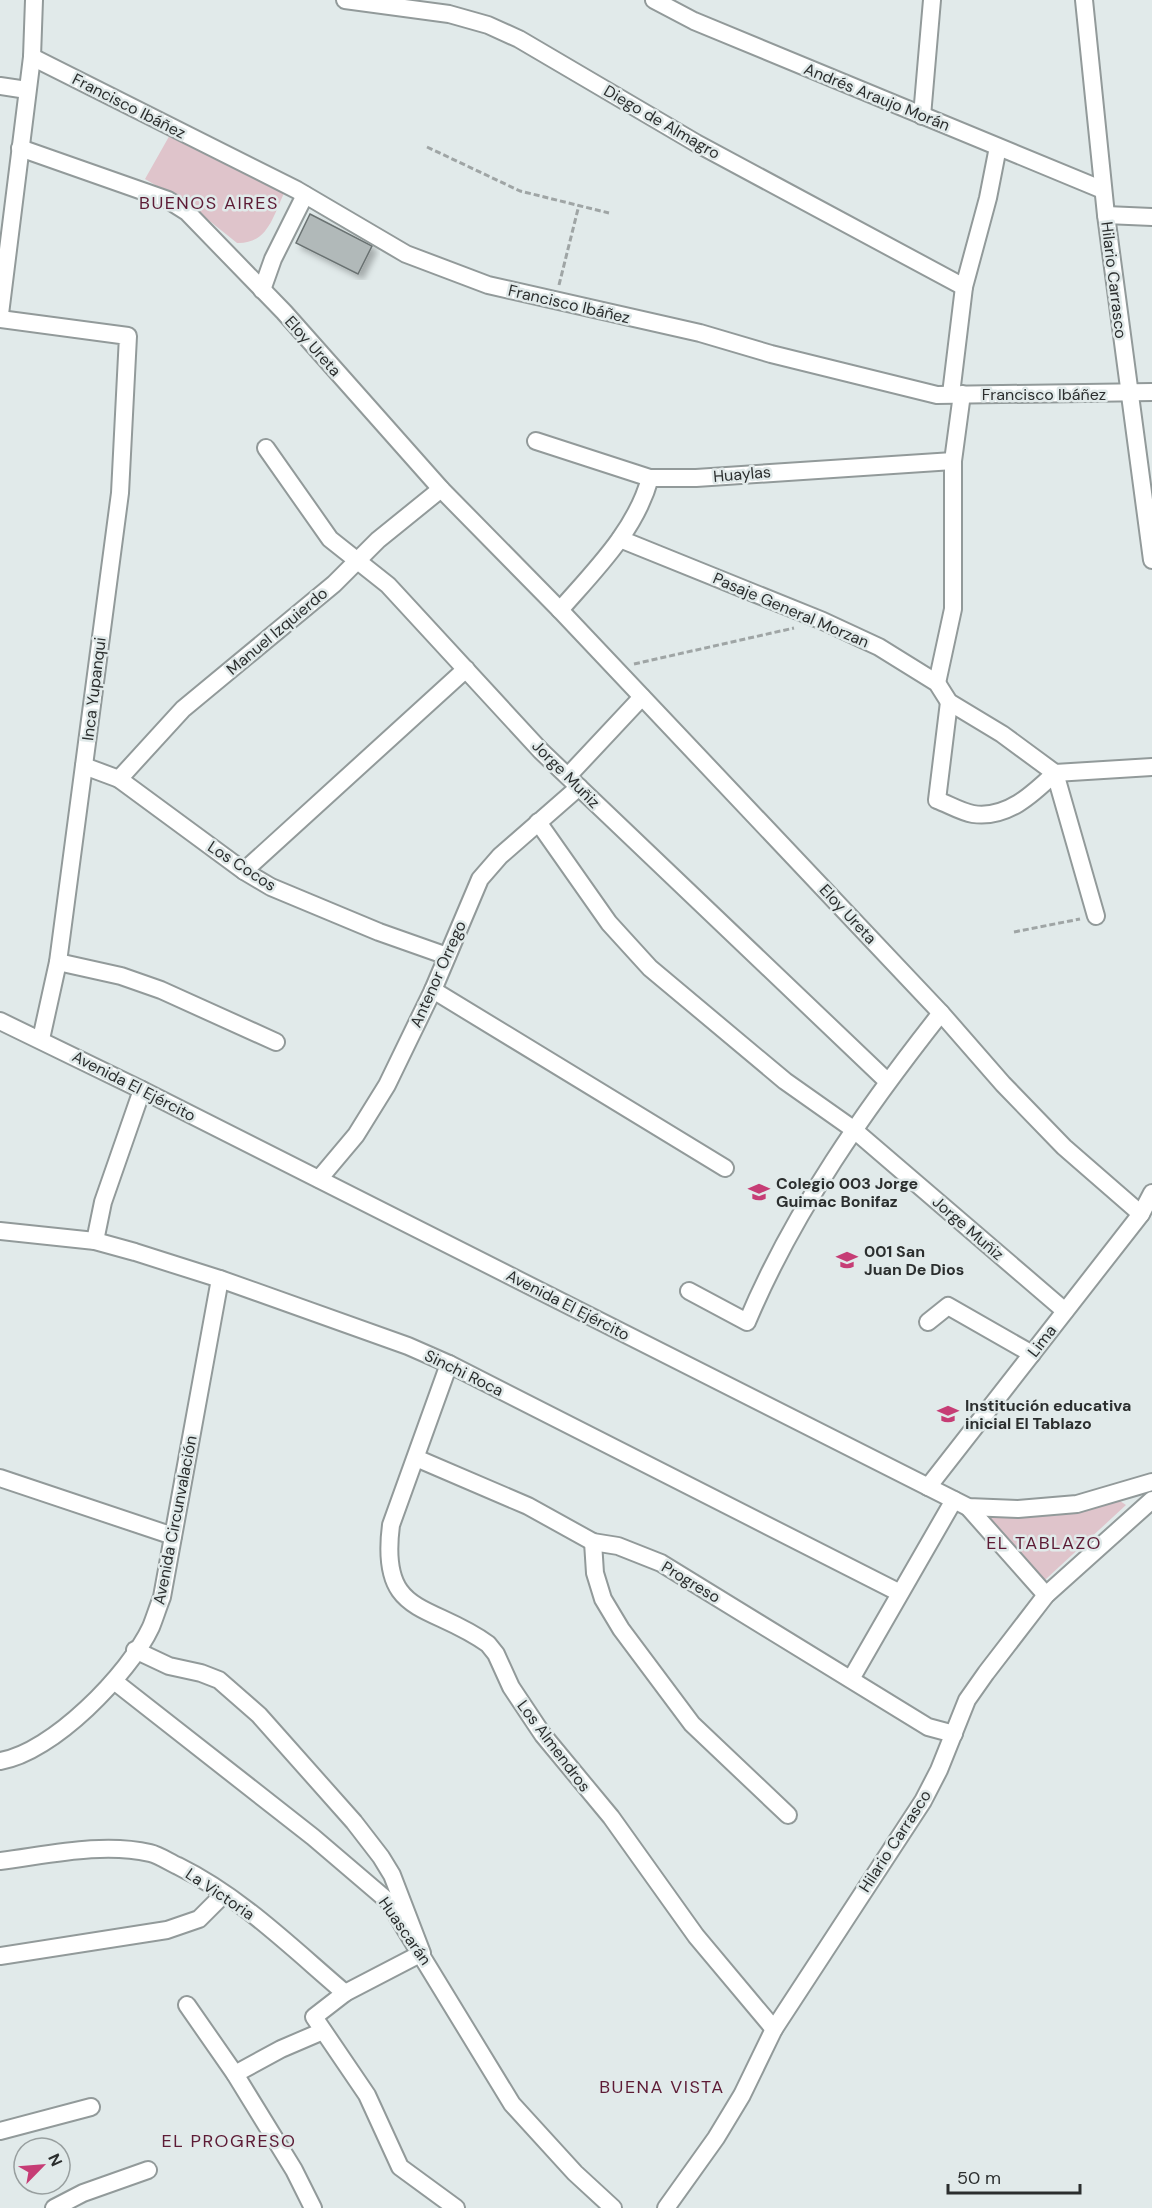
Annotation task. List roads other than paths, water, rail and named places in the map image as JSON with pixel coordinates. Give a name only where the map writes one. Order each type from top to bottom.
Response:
[{"type":"street","points":[[0,314],[6,214],[20,148],[32,57],[34,0]]},
{"type":"street","name":"Diego de Almagro","points":[[345,0],[449,14],[488,25],[519,39],[696,142],[964,288]]},
{"type":"street","name":"Andrés Araujo Morán","points":[[654,0],[694,21],[1103,190]]},
{"type":"street","points":[[922,116],[932,0]]},
{"type":"street","name":"Hilario Carrasco","points":[[1084,0],[1106,215],[1128,394],[1152,560]]},
{"type":"street","name":"Francisco Ibáñez","points":[[32,57],[305,195],[406,254],[488,285],[700,333],[771,354],[937,395],[1152,392]]},
{"type":"street","points":[[0,86],[27,90]]},
{"type":"street","points":[[937,683],[953,609],[953,461],[964,288],[988,198],[998,147]]},
{"type":"street","name":"Eloy Ureta","points":[[20,148],[168,200],[187,212],[262,290],[441,489],[560,610],[1065,1147],[1141,1214]]},
{"type":"street","points":[[262,290],[273,259],[305,195]]},
{"type":"street","points":[[1106,215],[1152,217]]},
{"type":"street","name":"Inca Yupanqui","points":[[0,318],[128,336],[120,493],[58,962],[41,1039]]},
{"type":"street","name":"Huaylas","points":[[536,441],[650,478],[696,478],[953,461]]},
{"type":"street","name":"Jorge Muñiz","points":[[266,448],[330,539],[356,562],[388,585],[541,751],[887,1081]]},
{"type":"street","points":[[560,610],[620,539],[643,502],[650,478]]},
{"type":"street","name":"Manuel Izquierdo","points":[[119,779],[183,710],[356,562],[378,540],[441,489]]},
{"type":"street","name":"Pasaje General Morzan","points":[[620,539],[823,621],[879,647],[937,683],[949,702]]},
{"type":"street","points":[[243,871],[466,669]]},
{"type":"street","name":"Antenor Orrego","points":[[319,1179],[356,1135],[387,1085],[433,990],[480,879],[500,856],[538,822],[642,697]]},
{"type":"street","points":[[1096,916],[1055,773],[1002,734],[949,702],[937,800],[972,814],[989,813],[1015,806],[1026,800],[1055,773],[1152,766]]},
{"type":"street","name":"Los Cocos","points":[[84,766],[119,779],[243,871],[319,909],[447,956]]},
{"type":"street","name":"Jorge Muñiz","points":[[538,822],[609,924],[650,968],[786,1081],[853,1129],[1065,1311]]},
{"type":"street","points":[[58,962],[121,976],[161,990],[276,1042]]},
{"type":"street","points":[[433,990],[726,1168]]},
{"type":"street","points":[[688,1291],[747,1322],[764,1283],[853,1129],[887,1081],[941,1013]]},
{"type":"street","name":"Avenida El Ejército","points":[[0,1021],[41,1039],[961,1503],[1018,1509],[1077,1504],[1152,1482]]},
{"type":"street","points":[[95,1241],[103,1202],[142,1090]]},
{"type":"street","name":"Lima","points":[[928,1487],[1141,1214],[1152,1193]]},
{"type":"street","name":"Sinchi Roca","points":[[0,1231],[95,1241],[220,1279],[408,1346],[449,1364],[900,1593]]},
{"type":"street","name":"Avenida Circunvalación","points":[[0,1761],[32,1749],[67,1727],[114,1681],[151,1628],[162,1597],[220,1279]]},
{"type":"street","points":[[928,1322],[948,1306],[1032,1354]]},
{"type":"street","name":"Los Almendros","points":[[449,1364],[391,1525],[388,1545],[393,1583],[408,1601],[488,1644],[496,1654],[511,1687],[543,1735],[611,1817],[696,1936],[774,2029]]},
{"type":"street","name":"Progreso","points":[[416,1458],[528,1506],[593,1542],[618,1546],[661,1563],[928,1727],[954,1734]]},
{"type":"street","points":[[3,1483],[173,1536]]},
{"type":"street","name":"Hilario Carrasco","points":[[666,2208],[716,2138],[742,2095],[774,2029],[923,1801],[939,1770],[968,1700],[986,1673],[1046,1594],[1152,1500]]},
{"type":"street","points":[[851,1679],[900,1593],[961,1503],[1046,1594]]},
{"type":"street","points":[[593,1542],[595,1573],[603,1599],[621,1629],[692,1724],[788,1815]]},
{"type":"street","points":[[135,1650],[169,1666],[201,1672],[219,1680],[259,1715],[354,1822],[381,1857],[392,1875],[422,1953],[345,1993],[319,2024],[281,2049],[235,2074]]},
{"type":"street","name":"Huascarán","points":[[114,1681],[388,1901],[422,1953],[512,2104],[575,2173],[613,2208]]},
{"type":"street","name":"La Victoria","points":[[0,1861],[97,1850],[152,1853],[198,1876],[264,1923],[345,1993]]},
{"type":"street","points":[[0,1956],[167,1930],[199,1919],[224,1894]]},
{"type":"street","points":[[187,2005],[235,2074],[294,2170],[313,2208]]},
{"type":"street","points":[[319,2024],[367,2095],[400,2167],[456,2208]]},
{"type":"street","points":[[0,2131],[92,2107]]},
{"type":"street","points":[[54,2208],[83,2193],[148,2170]]},
{"type":"place","name":"Colegio 003 Jorge Guimac Bonifaz","points":[[759,1192]]},
{"type":"place","name":"001 San Juan De Dios","points":[[847,1260]]},
{"type":"place","name":"Institución educativa inicial El Tablazo","points":[[948,1414]]},
{"type":"district","name":"BUENOS AIRES","points":[[209,203]]},
{"type":"district","name":"EL TABLAZO","points":[[1044,1543]]},
{"type":"district","name":"BUENA VISTA","points":[[662,2087]]},
{"type":"district","name":"EL PROGRESO","points":[[229,2141]]}]
